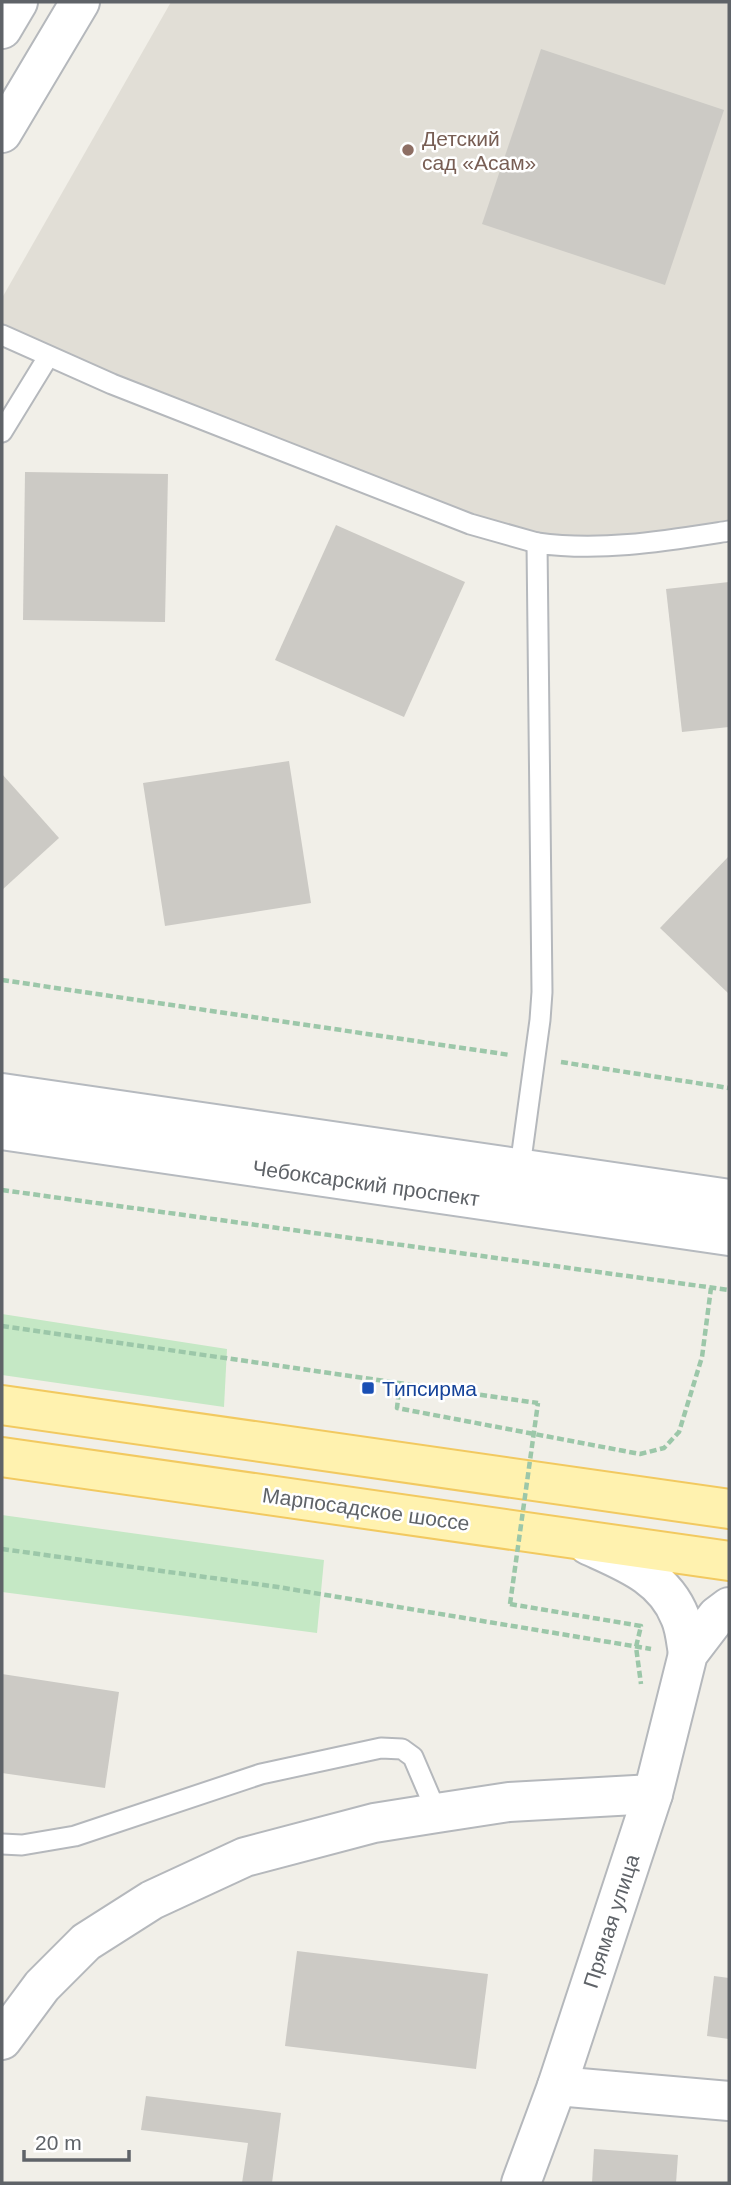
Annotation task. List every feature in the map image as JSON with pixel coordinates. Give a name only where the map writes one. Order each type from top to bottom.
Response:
[{"type":"main road","points":[[2,1405],[729,1509]]},
{"type":"main road","name":"Марпосадское шоссе","points":[[2,1457],[729,1561]]},
{"type":"street","points":[[2,29],[18,2]]},
{"type":"street","points":[[2,133],[80,2]]},
{"type":"street","name":"Чебоксарский проспект","points":[[2,1093],[729,1199]]},
{"type":"street","name":"Чебоксарский проспект","points":[[2,1129],[729,1236]]},
{"type":"street","points":[[576,1539],[635,1567],[668,1593],[681,1619],[688,1654]]},
{"type":"street","points":[[688,1654],[717,1616],[729,1607]]},
{"type":"street","name":"Прямая улица","points":[[521,2183],[557,2085],[653,1794],[688,1654]]},
{"type":"street","points":[[2,2040],[42,1986],[86,1942],[152,1900],[246,1857],[374,1823],[437,1813],[509,1802],[653,1794]]},
{"type":"street","points":[[557,2085],[729,2101]]},
{"type":"lane","points":[[2,335],[125,389],[470,524],[537,543],[587,548],[615,547],[729,531]]},
{"type":"lane","points":[[2,432],[48,356]]},
{"type":"lane","points":[[520,1167],[542,999],[537,543]]},
{"type":"lane","points":[[2,1844],[22,1845],[75,1836],[261,1774],[381,1748],[402,1749],[413,1757],[437,1813]]},
{"type":"path","points":[[2,980],[511,1055]]},
{"type":"path","points":[[555,1062],[729,1088]]},
{"type":"path","points":[[2,1189],[729,1290]]},
{"type":"path","points":[[400,1382],[397,1408],[640,1454],[664,1448],[679,1432],[702,1357],[711,1288]]},
{"type":"path","points":[[2,1326],[538,1403],[510,1604],[641,1626],[636,1647]]},
{"type":"path","points":[[2,1549],[278,1587],[688,1654]]},
{"type":"shaded area","name":"Детский сад «Асам»","points":[[171,2],[729,2],[729,531],[537,543],[2,335],[2,298]]},
{"type":"green space","points":[[2,1314],[227,1349],[224,1407],[2,1375]]},
{"type":"green space","points":[[2,1515],[324,1560],[317,1633],[2,1592]]},
{"type":"building","points":[[541,49],[724,110],[665,285],[482,224]]},
{"type":"building","points":[[25,472],[168,474],[165,622],[23,620]]},
{"type":"building","points":[[336,525],[465,582],[404,717],[275,660]]},
{"type":"building","points":[[729,582],[729,727],[682,732],[666,589]]},
{"type":"building","points":[[289,761],[311,903],[165,926],[143,783]]},
{"type":"building","points":[[2,774],[59,838],[2,890]]},
{"type":"building","points":[[729,856],[729,994],[660,928]]},
{"type":"building","points":[[2,1674],[119,1692],[105,1788],[2,1773]]},
{"type":"building","points":[[297,1951],[488,1974],[476,2069],[285,2046]]},
{"type":"building","points":[[714,1976],[729,1978],[729,2039],[707,2036]]},
{"type":"building","points":[[146,2096],[281,2113],[272,2183],[242,2183],[248,2143],[141,2130]]},
{"type":"building","points":[[594,2149],[678,2155],[676,2183],[592,2183]]},
{"type":"place","name":"Детский сад «Асам»","points":[[408,150]]},
{"type":"place","name":"Типсирма","points":[[368,1388]]}]
